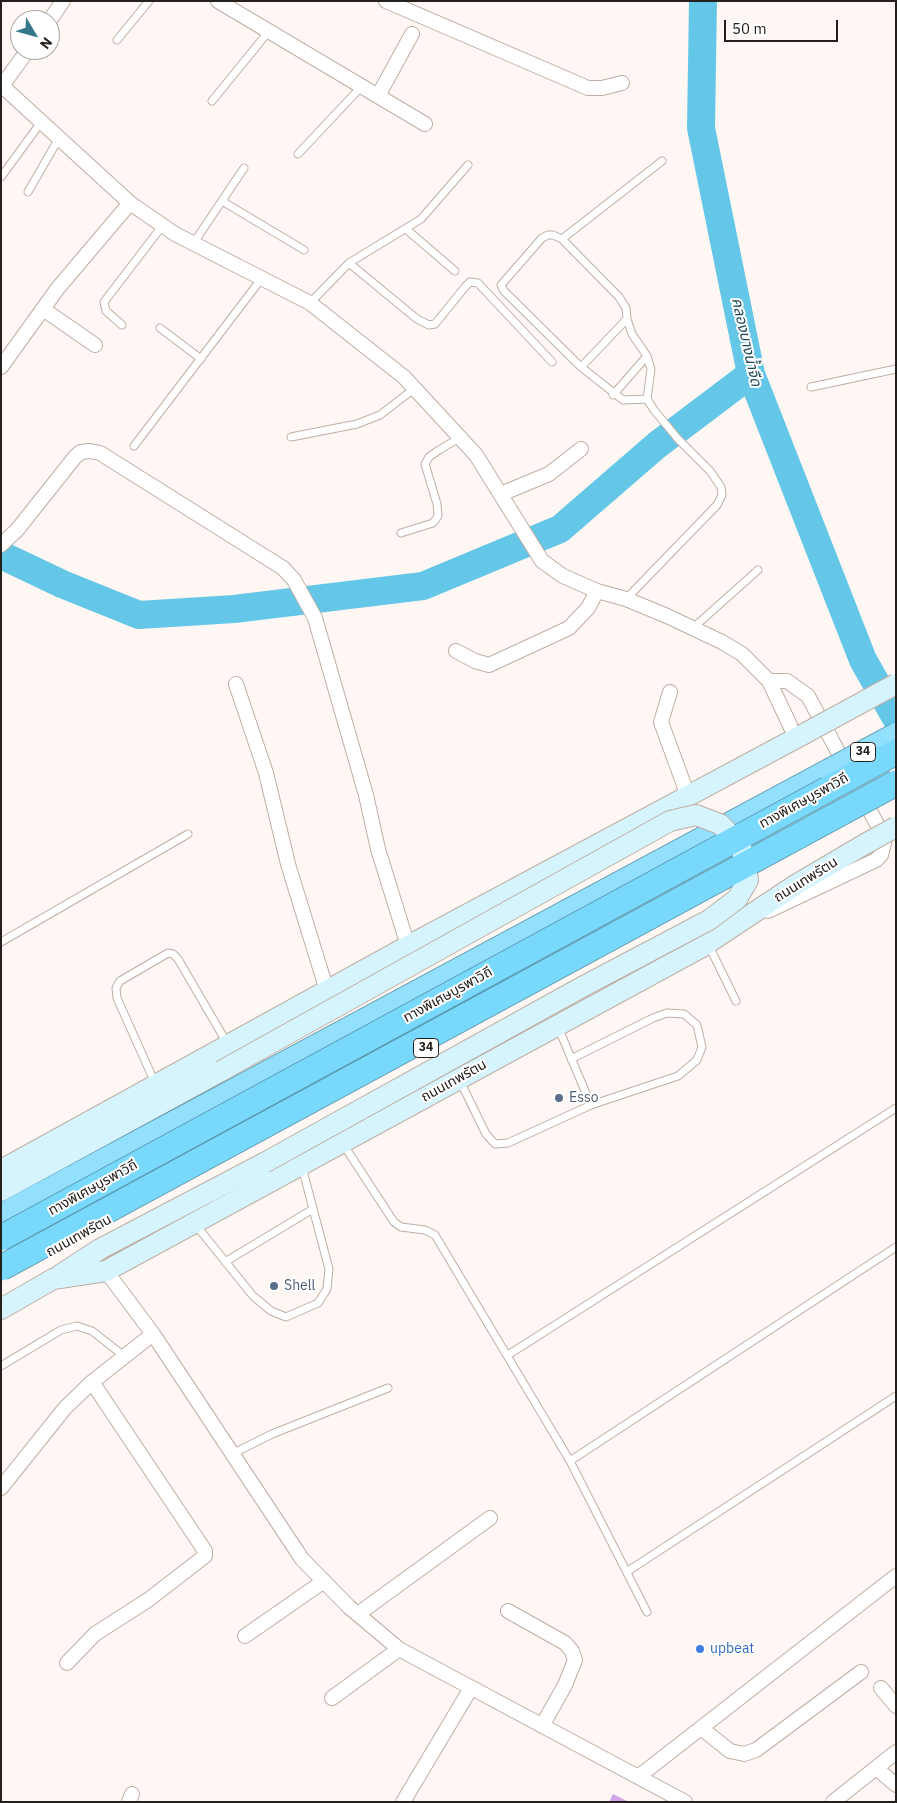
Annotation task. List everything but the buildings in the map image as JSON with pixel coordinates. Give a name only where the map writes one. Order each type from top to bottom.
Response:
[{"type":"highway","name":"34","points":[[1,1215],[896,734]]},
{"type":"highway","name":"ทางพิเศษบูรพาวิถี","points":[[1,1238],[896,752]]},
{"type":"highway","name":"ทางพิเศษบูรพาวิถี","points":[[1,1268],[896,783]]},
{"type":"highway","name":"ถนนเทพรัตน","points":[[1,1278],[896,792]]},
{"type":"main road","points":[[1,1170],[408,946],[896,684]]},
{"type":"main road","points":[[1,1191],[670,821],[696,815],[720,824],[740,846],[748,880],[738,899],[709,920],[582,987],[264,1163],[100,1250],[52,1279]]},
{"type":"main road","name":"ถนนเทพรัตน","points":[[1,1309],[52,1279],[106,1271],[708,943],[741,923],[797,884],[896,827]]},
{"type":"street","points":[[218,1],[425,124]]},
{"type":"street","points":[[386,1],[588,88],[602,88],[622,83]]},
{"type":"street","points":[[378,96],[412,34]]},
{"type":"street","points":[[21,60],[2,86],[130,202],[193,244],[310,303],[416,388],[476,455],[519,527],[542,561],[563,576],[597,591],[626,599],[693,628],[742,654],[769,680],[799,737]]},
{"type":"street","points":[[1,367],[43,309],[130,202]]},
{"type":"street","points":[[43,309],[95,344]]},
{"type":"street","points":[[501,494],[550,474],[581,449]]},
{"type":"street","points":[[1,544],[17,530],[75,457],[81,452],[90,451],[100,453],[283,568],[294,580],[315,618],[366,795],[378,849],[408,946]]},
{"type":"street","points":[[456,650],[475,661],[489,664],[569,628],[588,608],[597,591]]},
{"type":"street","points":[[741,923],[790,902],[876,860],[882,854],[885,847],[885,840],[808,696],[787,681],[769,680]]},
{"type":"street","points":[[236,684],[266,774],[288,864],[327,991]]},
{"type":"street","points":[[670,692],[661,722],[688,796]]},
{"type":"street","points":[[106,1271],[153,1334],[302,1559],[358,1614],[399,1649],[685,1802]]},
{"type":"street","points":[[1,1488],[47,1428],[92,1382],[153,1334]]},
{"type":"street","points":[[66,1663],[95,1634],[148,1600],[205,1556],[205,1551],[92,1382]]},
{"type":"street","points":[[358,1614],[490,1518]]},
{"type":"street","points":[[638,1777],[896,1576]]},
{"type":"street","points":[[245,1636],[324,1581]]},
{"type":"street","points":[[508,1611],[565,1643],[572,1651],[575,1660],[565,1685],[542,1726]]},
{"type":"street","points":[[332,1698],[399,1649]]},
{"type":"street","points":[[701,1728],[730,1751],[737,1754],[750,1752],[861,1672]]},
{"type":"street","points":[[403,1802],[471,1688]]},
{"type":"street","points":[[881,1688],[896,1706]]},
{"type":"street","points":[[833,1802],[896,1752]]},
{"type":"street","points":[[876,1768],[896,1785]]},
{"type":"lane","points":[[118,40],[149,1]]},
{"type":"lane","points":[[212,101],[269,32]]},
{"type":"lane","points":[[298,154],[362,86]]},
{"type":"lane","points":[[1,177],[42,121]]},
{"type":"lane","points":[[28,192],[59,138]]},
{"type":"lane","points":[[562,240],[662,161]]},
{"type":"lane","points":[[310,303],[349,263],[421,219],[468,165]]},
{"type":"lane","points":[[193,244],[244,168]]},
{"type":"lane","points":[[222,201],[304,250]]},
{"type":"lane","points":[[122,325],[106,311],[104,302],[163,225]]},
{"type":"lane","points":[[406,229],[455,271]]},
{"type":"lane","points":[[626,599],[717,505],[722,495],[721,487],[710,471],[678,439],[647,399],[651,380],[647,356],[632,334],[626,308],[619,297],[562,240],[553,235],[542,238],[501,285],[504,291],[581,367],[614,394],[623,400],[647,399]]},
{"type":"lane","points":[[349,263],[417,319],[429,325],[435,324],[470,282],[478,283],[552,362]]},
{"type":"lane","points":[[134,446],[262,278]]},
{"type":"lane","points":[[581,367],[627,319]]},
{"type":"lane","points":[[160,328],[201,359]]},
{"type":"lane","points":[[614,394],[647,356]]},
{"type":"lane","points":[[811,387],[896,369]]},
{"type":"lane","points":[[291,437],[365,421],[380,415],[416,388]]},
{"type":"lane","points":[[401,533],[434,523],[438,516],[438,504],[426,464],[429,458],[438,450],[461,437]]},
{"type":"lane","points":[[693,628],[758,570]]},
{"type":"lane","points":[[1,942],[188,834]]},
{"type":"lane","points":[[708,943],[736,1001]]},
{"type":"lane","points":[[155,1085],[117,998],[116,988],[120,981],[168,953],[174,954],[178,959],[228,1046]]},
{"type":"lane","points":[[458,1079],[486,1134],[494,1144],[508,1143],[591,1105],[678,1076],[696,1060],[702,1047],[697,1025],[684,1014],[667,1013],[652,1018],[571,1059]]},
{"type":"lane","points":[[558,1025],[591,1105]]},
{"type":"lane","points":[[508,1355],[896,1108]]},
{"type":"lane","points":[[342,1142],[394,1222],[400,1227],[425,1230],[435,1236],[570,1461],[628,1571],[647,1612]]},
{"type":"lane","points":[[194,1223],[252,1296],[271,1311],[286,1317],[318,1303],[327,1289],[329,1269],[301,1165]]},
{"type":"lane","points":[[226,1262],[313,1209]]},
{"type":"lane","points":[[570,1461],[896,1247]]},
{"type":"lane","points":[[1,1366],[60,1330],[78,1326],[92,1331],[124,1356]]},
{"type":"lane","points":[[232,1454],[272,1434],[388,1388]]},
{"type":"lane","points":[[628,1571],[896,1396]]},
{"type":"waterway","name":"คลองบางน้ำจืด","points":[[703,1],[701,128],[751,374],[863,660],[896,718]]},
{"type":"waterway","points":[[1,555],[62,584],[139,615],[234,609],[423,586],[560,529],[657,445],[751,374]]},
{"type":"place","name":"Esso","points":[[559,1098]]},
{"type":"place","name":"Shell","points":[[274,1286]]},
{"type":"place","name":"upbeat","points":[[700,1649]]}]
